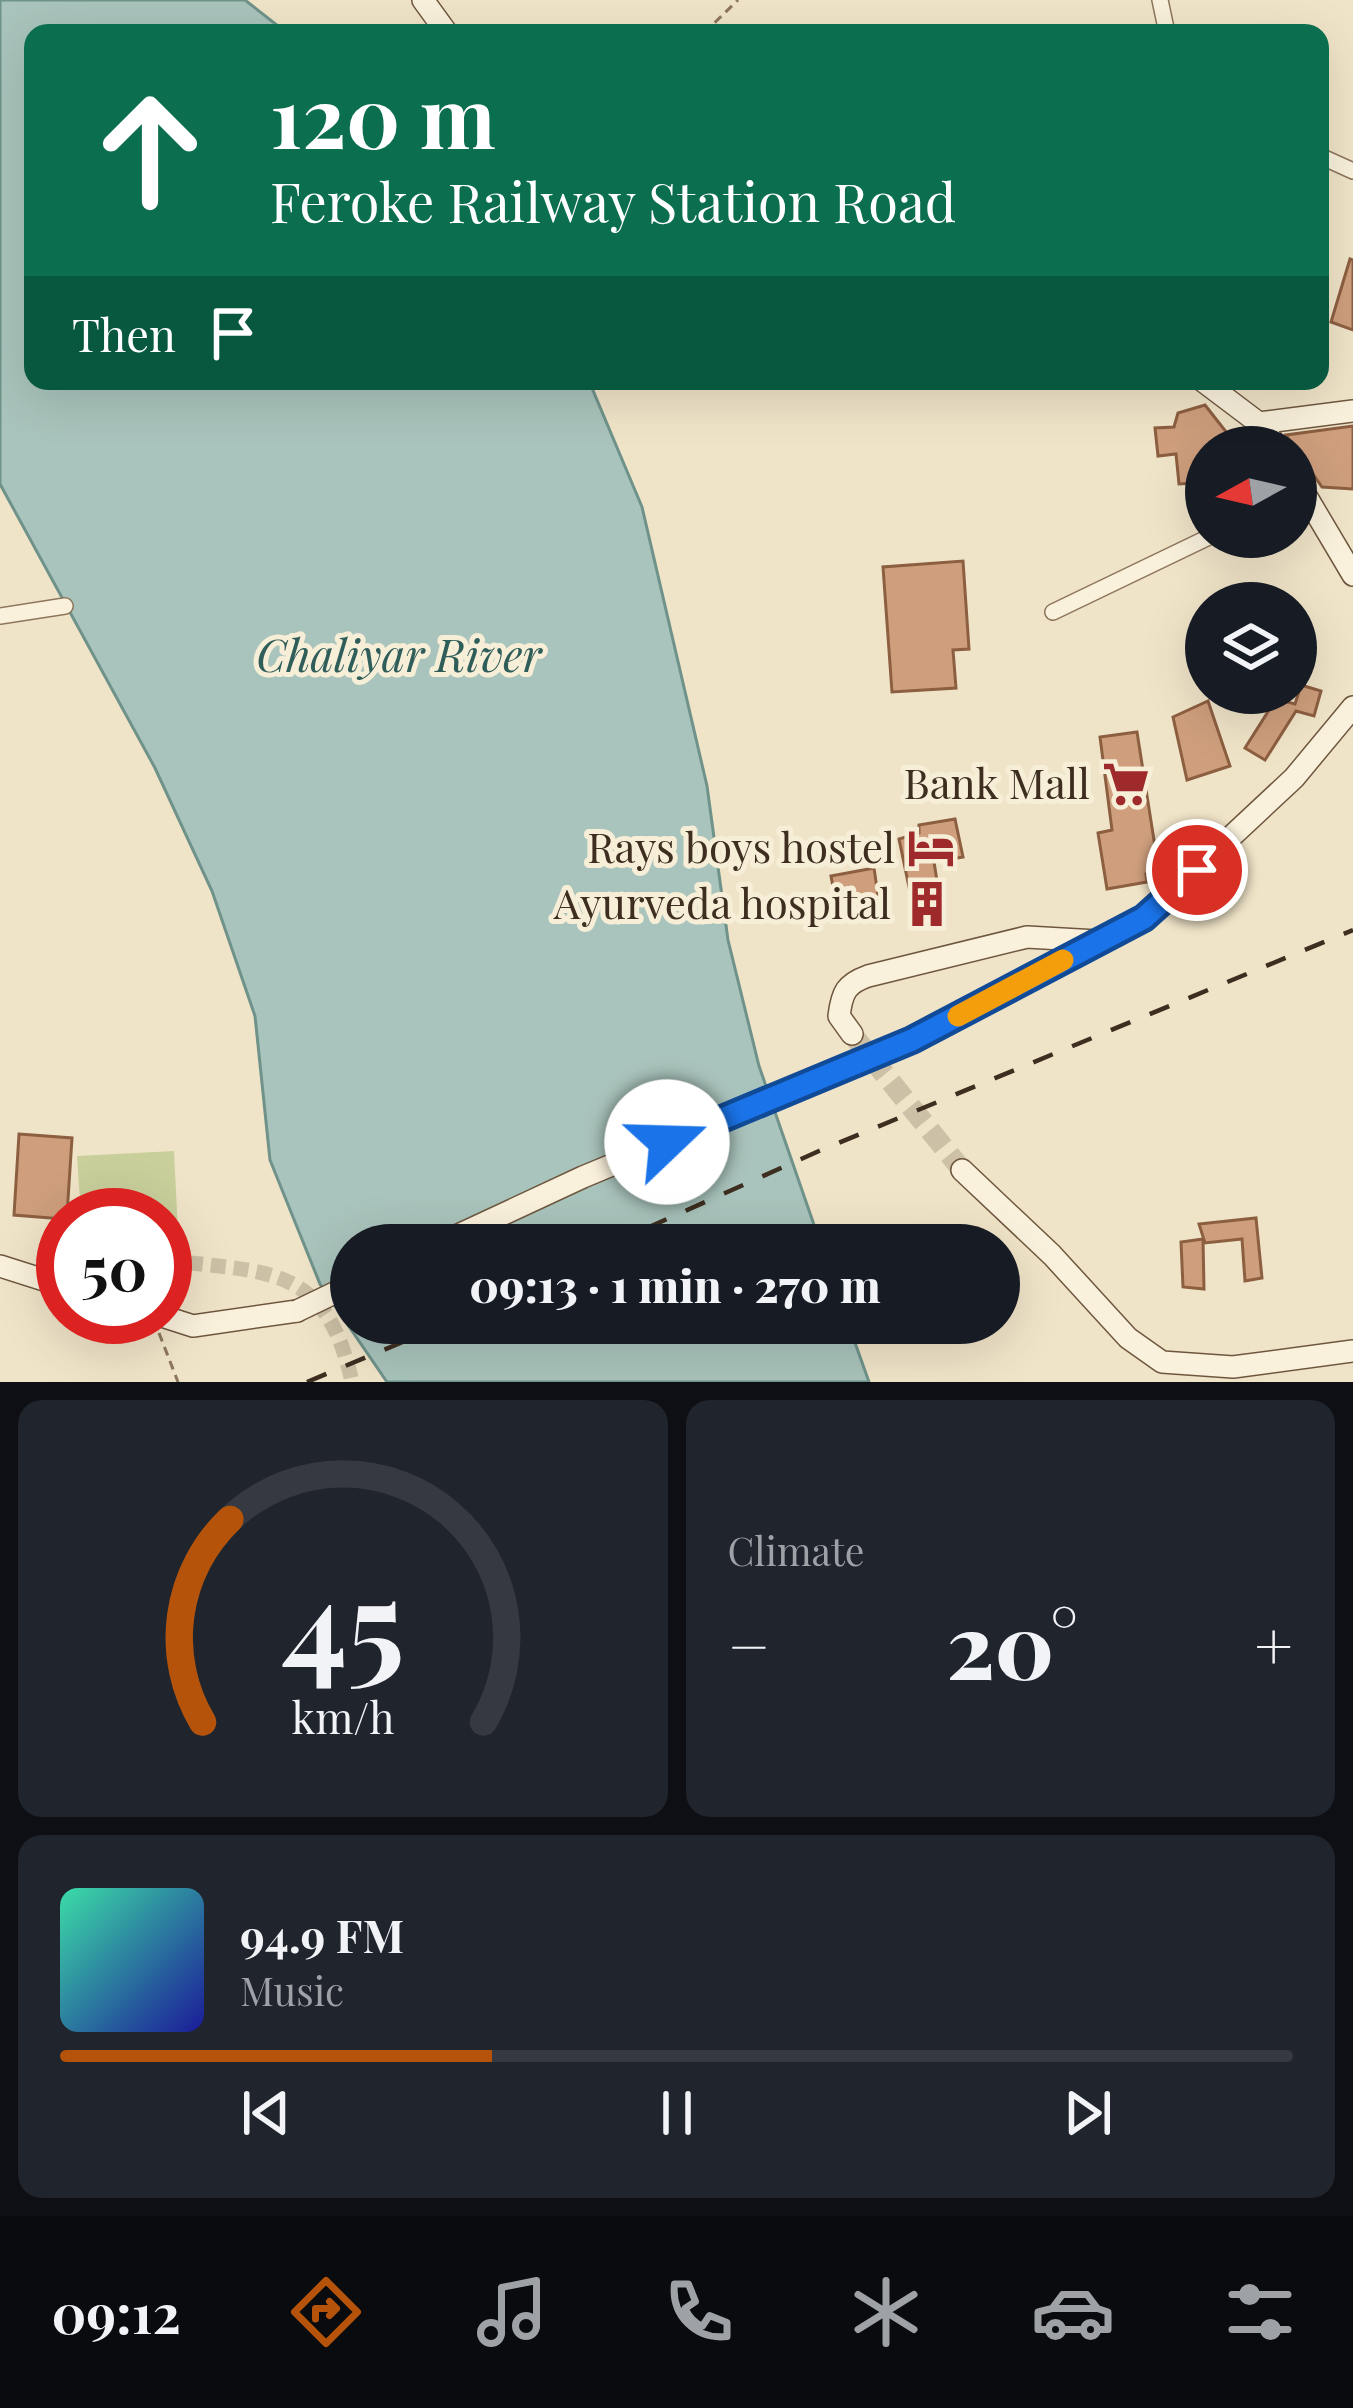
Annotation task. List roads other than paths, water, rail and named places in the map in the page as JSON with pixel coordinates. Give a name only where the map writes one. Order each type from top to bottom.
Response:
[{"type":"main road","points":[[1215,390],[1260,426]]},
{"type":"main road","points":[[1258,423],[1353,411]]},
{"type":"main road","points":[[1317,514],[1353,575]]},
{"type":"main road","points":[[482,1224],[912,1040],[1144,918],[1294,778],[1353,707]]},
{"type":"main road","points":[[852,1034],[839,1016],[842,994],[852,982],[868,976],[1028,938],[1099,942]]},
{"type":"main road","points":[[962,1170],[1052,1255],[1128,1338],[1162,1361],[1282,1372],[1353,1351]]},
{"type":"main road","points":[[0,1266],[36,1277]]},
{"type":"main road","points":[[192,1326],[297,1311],[330,1296]]},
{"type":"street","points":[[1052,611],[1185,548]]},
{"type":"street","points":[[0,616],[65,606]]},
{"type":"water","name":"Chaliyar River","points":[[0,0],[245,0],[276,24],[24,24],[24,390],[593,390],[642,507],[707,786],[728,940],[759,1066],[814,1224],[330,1224],[330,1299],[270,1160],[255,1016],[212,891],[155,768],[0,484]]},
{"type":"water","name":"Chaliyar River","points":[[361,1344],[855,1344],[869,1382],[387,1382]]},
{"type":"tunnel","points":[[852,1034],[962,1170]]},
{"type":"tunnel","points":[[192,1263],[262,1273],[308,1295],[341,1343],[352,1382]]},
{"type":"railway","points":[[656,1224],[819,1151],[1353,930]]},
{"type":"railway","points":[[307,1382],[398,1344]]},
{"type":"place","name":"Bank Mall","points":[[1126,784]]},
{"type":"place","name":"Rays boys hostel","points":[[931,848]]},
{"type":"place","name":"Ayurveda hospital","points":[[927,904]]}]
